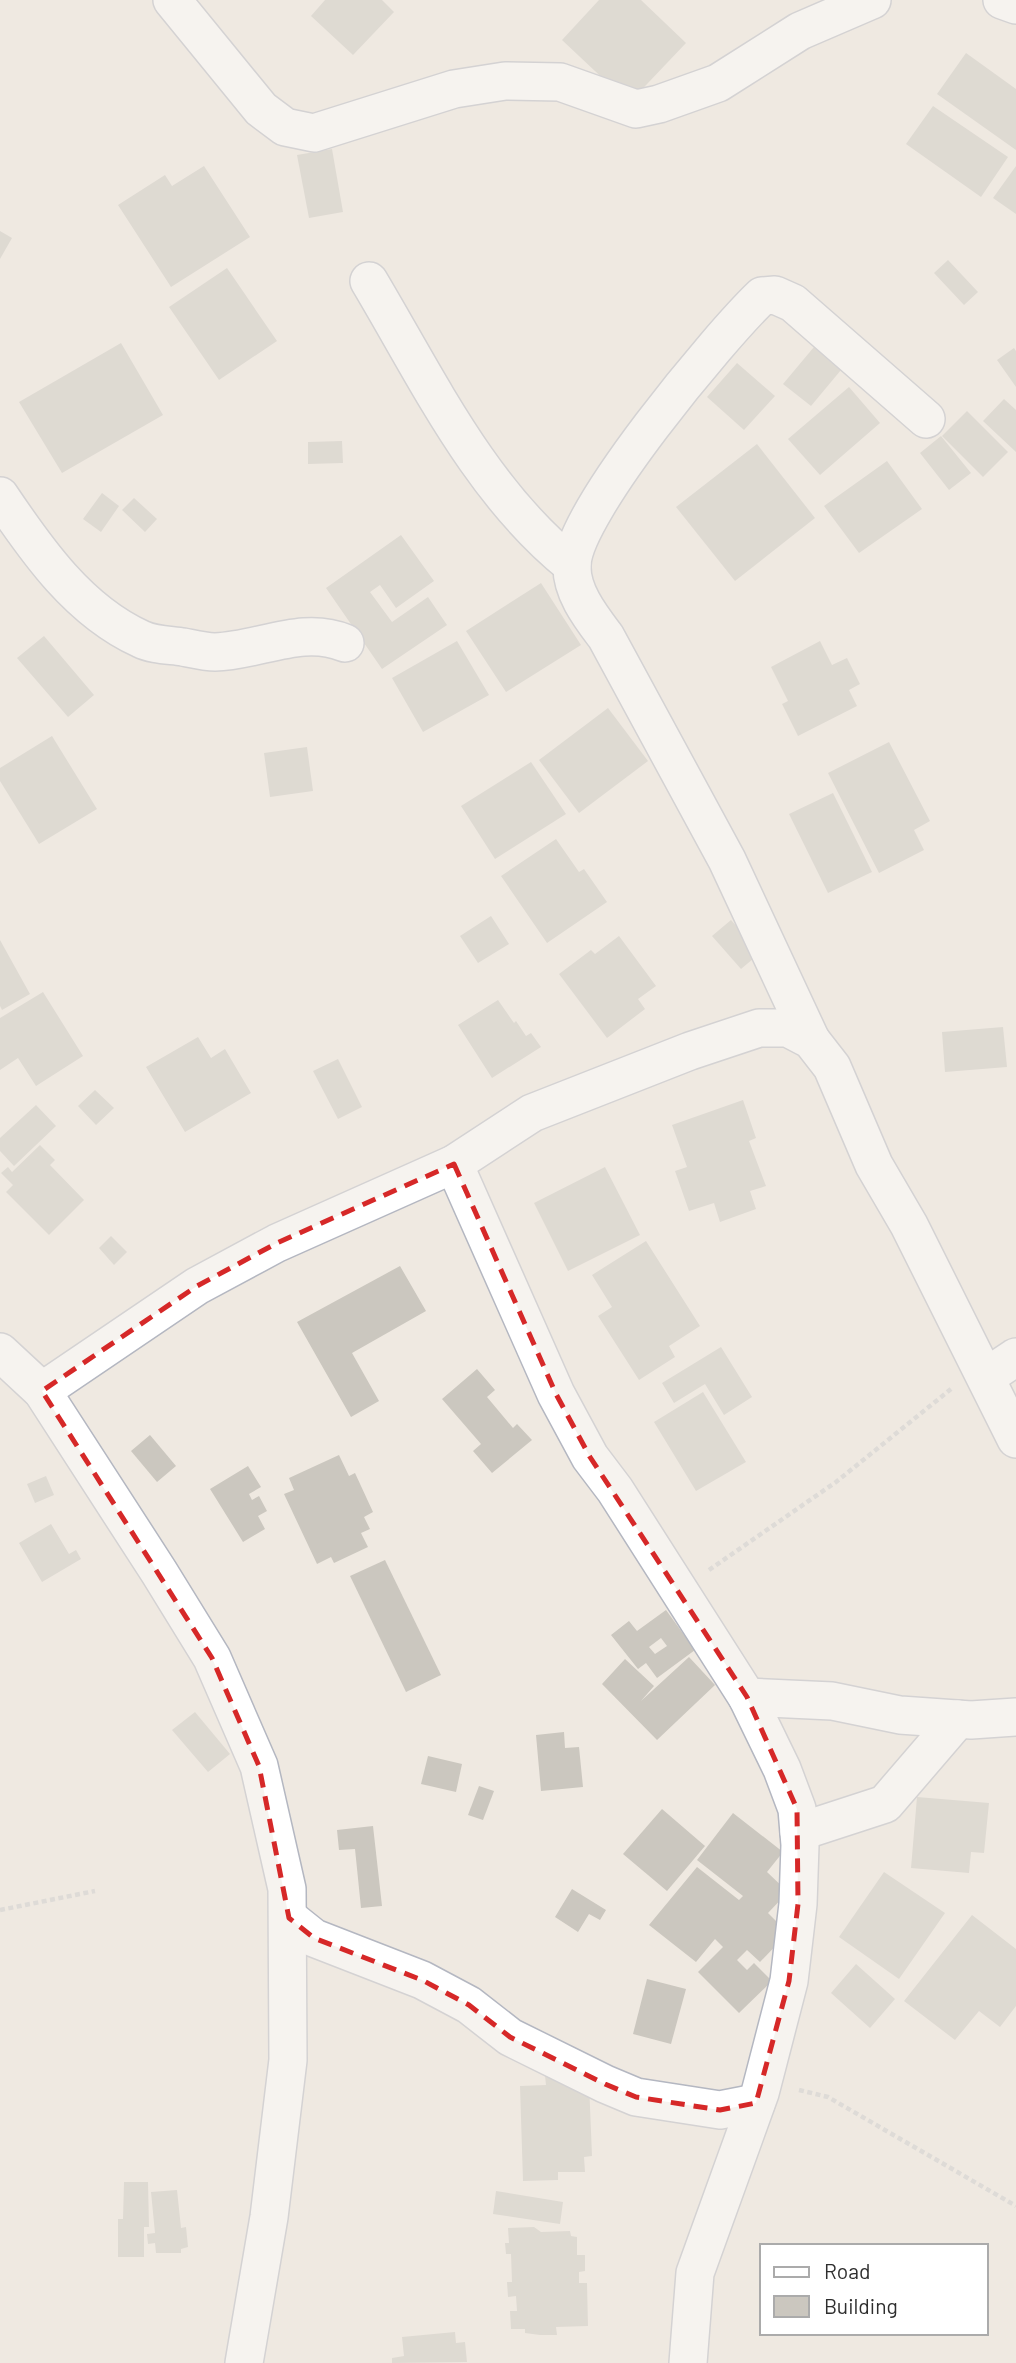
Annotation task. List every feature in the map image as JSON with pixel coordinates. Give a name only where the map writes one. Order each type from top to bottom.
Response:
[{"type":"street","points":[[172,0],[261,109],[285,127],[314,133],[454,89],[505,81],[560,82],[636,109],[659,104],[718,83],[800,31],[872,0]]},
{"type":"street","points":[[1002,0],[1016,5]]},
{"type":"street","points":[[369,281],[470,453],[545,543],[572,565]]},
{"type":"street","points":[[926,419],[793,303],[775,295],[762,296],[733,323],[647,432],[586,523],[572,565],[582,604],[606,637],[727,860],[811,1040],[832,1067],[874,1164],[909,1225],[1016,1439]]},
{"type":"street","points":[[0,496],[37,550],[69,586],[105,617],[143,640],[215,652],[262,642],[314,636],[328,636],[345,643]]},
{"type":"street","points":[[41,1391],[197,1286],[277,1243],[454,1164],[532,1113],[690,1051],[759,1028],[788,1028],[811,1040]]},
{"type":"street","points":[[454,1164],[556,1394],[590,1457],[679,1589],[747,1697],[782,1769],[797,1809],[798,1903],[789,1980],[758,2098],[695,2273],[688,2363]]},
{"type":"street","points":[[0,1352],[41,1391],[212,1658],[260,1766],[287,1889],[288,2060],[269,2217],[244,2363]]},
{"type":"street","points":[[984,1372],[1016,1357]]},
{"type":"street","points":[[747,1697],[832,1701],[900,1715],[958,1719],[1016,1717]]},
{"type":"street","points":[[799,1832],[884,1804],[958,1719]]},
{"type":"street","points":[[289,1917],[314,1938],[446,1992],[469,2005],[510,2037],[605,2084],[636,2096],[720,2110],[758,2098]]},
{"type":"path","points":[[679,1589],[836,1482],[938,1398],[984,1372]]},
{"type":"path","points":[[0,1910],[95,1891]]},
{"type":"path","points":[[758,2098],[805,2090],[828,2098],[1016,2206]]},
{"type":"highlighted area","points":[[454,1164],[556,1394],[590,1457],[747,1697],[797,1809],[798,1904],[789,1981],[756,2103],[720,2110],[636,2097],[510,2037],[469,2005],[422,1980],[314,1938],[289,1918],[259,1766],[212,1658],[42,1391],[197,1286],[277,1243]]},
{"type":"building","points":[[325,0],[382,0],[394,12],[353,55],[311,16]]},
{"type":"building","points":[[599,0],[641,0],[686,43],[629,103],[562,40]]},
{"type":"building","points":[[966,53],[1016,89],[1016,150],[937,94]]},
{"type":"building","points":[[933,106],[1008,157],[981,197],[906,144]]},
{"type":"building","points":[[332,149],[343,212],[309,218],[297,155]]},
{"type":"building","points":[[204,166],[250,237],[171,287],[118,205],[165,175],[172,186]]},
{"type":"building","points":[[1016,166],[1016,214],[993,198]]},
{"type":"building","points":[[0,231],[12,238],[0,259]]},
{"type":"building","points":[[948,260],[978,292],[964,305],[934,273]]},
{"type":"building","points":[[227,268],[277,341],[219,380],[169,307]]},
{"type":"building","points":[[819,341],[846,364],[811,406],[783,384]]},
{"type":"building","points":[[121,343],[163,415],[62,473],[19,402]]},
{"type":"building","points":[[1014,348],[1016,351],[1016,387],[997,360]]},
{"type":"building","points":[[737,363],[775,396],[744,430],[707,397]]},
{"type":"building","points":[[849,387],[880,423],[820,475],[788,439]]},
{"type":"building","points":[[1004,399],[1016,410],[1016,452],[983,421]]},
{"type":"building","points":[[967,411],[1008,452],[983,477],[942,436]]},
{"type":"building","points":[[941,436],[971,473],[949,490],[920,453]]},
{"type":"building","points":[[342,441],[343,463],[308,464],[308,442]]},
{"type":"building","points":[[757,444],[815,518],[735,581],[676,507]]},
{"type":"building","points":[[887,461],[922,509],[859,553],[824,506]]},
{"type":"building","points":[[102,493],[119,506],[101,532],[83,519]]},
{"type":"building","points":[[134,498],[157,519],[145,532],[122,510]]},
{"type":"building","points":[[401,535],[434,581],[396,608],[380,585],[370,592],[392,622],[428,597],[447,625],[382,669],[326,588]]},
{"type":"building","points":[[541,583],[581,645],[506,692],[466,631]]},
{"type":"building","points":[[44,636],[94,695],[68,717],[17,658]]},
{"type":"building","points":[[457,641],[489,695],[423,732],[392,678]]},
{"type":"building","points":[[820,641],[832,665],[847,658],[860,684],[849,690],[857,706],[798,736],[782,704],[788,701],[771,667]]},
{"type":"building","points":[[608,708],[648,761],[579,813],[539,760]]},
{"type":"building","points":[[52,736],[97,809],[39,844],[0,781],[0,768]]},
{"type":"building","points":[[889,742],[930,821],[914,830],[924,850],[879,873],[828,773]]},
{"type":"building","points":[[307,747],[313,791],[270,797],[264,753]]},
{"type":"building","points":[[531,762],[566,814],[495,859],[461,806]]},
{"type":"building","points":[[833,793],[872,872],[828,893],[789,814]]},
{"type":"building","points":[[556,839],[579,872],[584,869],[607,902],[547,943],[501,876]]},
{"type":"building","points":[[491,916],[509,944],[478,963],[460,936]]},
{"type":"building","points":[[731,920],[760,953],[741,969],[712,936]]},
{"type":"building","points":[[619,936],[656,986],[638,999],[645,1009],[607,1038],[559,974],[591,950],[595,954]]},
{"type":"building","points":[[0,940],[30,994],[2,1010],[0,1006]]},
{"type":"building","points":[[43,992],[83,1056],[36,1086],[18,1058],[0,1070],[0,1018]]},
{"type":"building","points":[[498,1000],[514,1023],[516,1021],[526,1036],[531,1033],[541,1047],[492,1078],[458,1025]]},
{"type":"building","points":[[1003,1027],[1007,1067],[945,1072],[942,1032]]},
{"type":"building","points":[[198,1037],[211,1058],[225,1049],[251,1093],[185,1132],[146,1067]]},
{"type":"building","points":[[338,1059],[362,1107],[338,1119],[313,1071]]},
{"type":"building","points":[[95,1090],[114,1108],[96,1125],[78,1106]]},
{"type":"building","points":[[743,1100],[756,1138],[749,1141],[766,1186],[750,1191],[756,1209],[720,1222],[714,1203],[689,1211],[675,1171],[687,1167],[672,1125]]},
{"type":"building","points":[[36,1105],[56,1126],[14,1166],[0,1151],[0,1138]]},
{"type":"building","points":[[40,1145],[55,1160],[50,1165],[84,1200],[49,1235],[6,1192],[13,1185],[1,1173],[8,1167],[12,1172]]},
{"type":"building","points":[[605,1167],[640,1235],[568,1271],[534,1203]]},
{"type":"building","points":[[111,1236],[127,1252],[114,1265],[99,1248]]},
{"type":"building","points":[[646,1241],[700,1326],[669,1346],[675,1357],[639,1380],[598,1316],[612,1307],[592,1275]]},
{"type":"building","points":[[400,1266],[426,1311],[352,1353],[379,1401],[351,1417],[297,1322]]},
{"type":"building","points":[[721,1347],[752,1397],[724,1415],[705,1384],[674,1403],[662,1383]]},
{"type":"building","points":[[477,1369],[495,1390],[487,1397],[513,1428],[517,1424],[532,1440],[492,1473],[473,1451],[481,1444],[442,1399]]},
{"type":"building","points":[[703,1392],[746,1462],[696,1491],[654,1422]]},
{"type":"building","points":[[150,1435],[176,1466],[157,1482],[131,1451]]},
{"type":"building","points":[[339,1455],[349,1476],[355,1473],[373,1512],[364,1517],[370,1529],[361,1533],[368,1547],[334,1563],[331,1557],[317,1564],[284,1494],[294,1490],[289,1478]]},
{"type":"building","points":[[248,1466],[261,1487],[249,1494],[252,1500],[259,1496],[267,1511],[258,1516],[265,1529],[243,1542],[210,1489]]},
{"type":"building","points":[[46,1476],[54,1495],[35,1503],[27,1484]]},
{"type":"building","points":[[51,1524],[69,1554],[76,1550],[81,1559],[42,1582],[19,1543]]},
{"type":"building","points":[[385,1560],[441,1675],[406,1692],[350,1576]]},
{"type":"building","points":[[666,1610],[695,1650],[657,1678],[646,1663],[638,1669],[611,1635],[629,1621],[637,1631]],"holes":[[[661,1638],[667,1646],[655,1654],[649,1647]]]},
{"type":"building","points":[[689,1657],[715,1685],[657,1740],[602,1684],[625,1659],[654,1686],[641,1701]]},
{"type":"building","points":[[195,1712],[230,1754],[208,1772],[172,1730]]},
{"type":"building","points":[[564,1732],[565,1748],[579,1747],[583,1787],[541,1791],[536,1735]]},
{"type":"building","points":[[428,1756],[462,1764],[456,1792],[421,1784]]},
{"type":"building","points":[[479,1786],[494,1791],[483,1820],[468,1815]]},
{"type":"building","points":[[917,1797],[989,1803],[984,1853],[971,1852],[969,1873],[911,1868]]},
{"type":"building","points":[[662,1809],[705,1846],[667,1891],[623,1854]]},
{"type":"building","points":[[733,1813],[783,1852],[767,1872],[788,1892],[768,1913],[788,1933],[760,1962],[747,1950],[737,1960],[747,1970],[754,1963],[772,1981],[739,2013],[698,1972],[723,1947],[715,1939],[696,1962],[649,1925],[697,1867],[739,1900],[743,1896],[697,1860]]},
{"type":"building","points":[[373,1826],[382,1906],[361,1908],[355,1849],[339,1850],[337,1830]]},
{"type":"building","points":[[884,1872],[945,1913],[899,1979],[839,1937]]},
{"type":"building","points":[[572,1889],[606,1910],[600,1920],[589,1914],[578,1932],[555,1917]]},
{"type":"building","points":[[972,1915],[1016,1949],[1016,2006],[1000,2027],[979,2011],[955,2040],[904,2001]]},
{"type":"building","points":[[856,1964],[895,1999],[870,2028],[831,1993]]},
{"type":"building","points":[[647,1979],[686,1989],[671,2044],[633,2034]]},
{"type":"building","points":[[579,2075],[589,2082],[592,2156],[584,2157],[585,2172],[558,2172],[558,2180],[523,2181],[520,2086],[546,2085],[545,2076]]},
{"type":"building","points":[[124,2182],[148,2182],[149,2227],[144,2227],[144,2257],[118,2257],[118,2219],[123,2219]]},
{"type":"building","points":[[177,2190],[181,2228],[186,2227],[188,2247],[181,2249],[181,2253],[156,2253],[155,2243],[148,2244],[147,2234],[155,2233],[151,2192]]},
{"type":"building","points":[[496,2191],[563,2202],[560,2224],[493,2214]]},
{"type":"building","points":[[534,2227],[541,2232],[570,2231],[571,2236],[577,2237],[577,2255],[585,2255],[585,2271],[579,2272],[579,2283],[587,2283],[588,2326],[556,2327],[557,2335],[540,2335],[525,2333],[525,2329],[511,2329],[510,2311],[517,2311],[516,2296],[508,2297],[507,2282],[512,2282],[511,2254],[506,2254],[505,2243],[509,2243],[508,2228]]},
{"type":"building","points":[[455,2332],[456,2343],[465,2342],[467,2362],[392,2363],[392,2358],[404,2356],[402,2337]]}]
